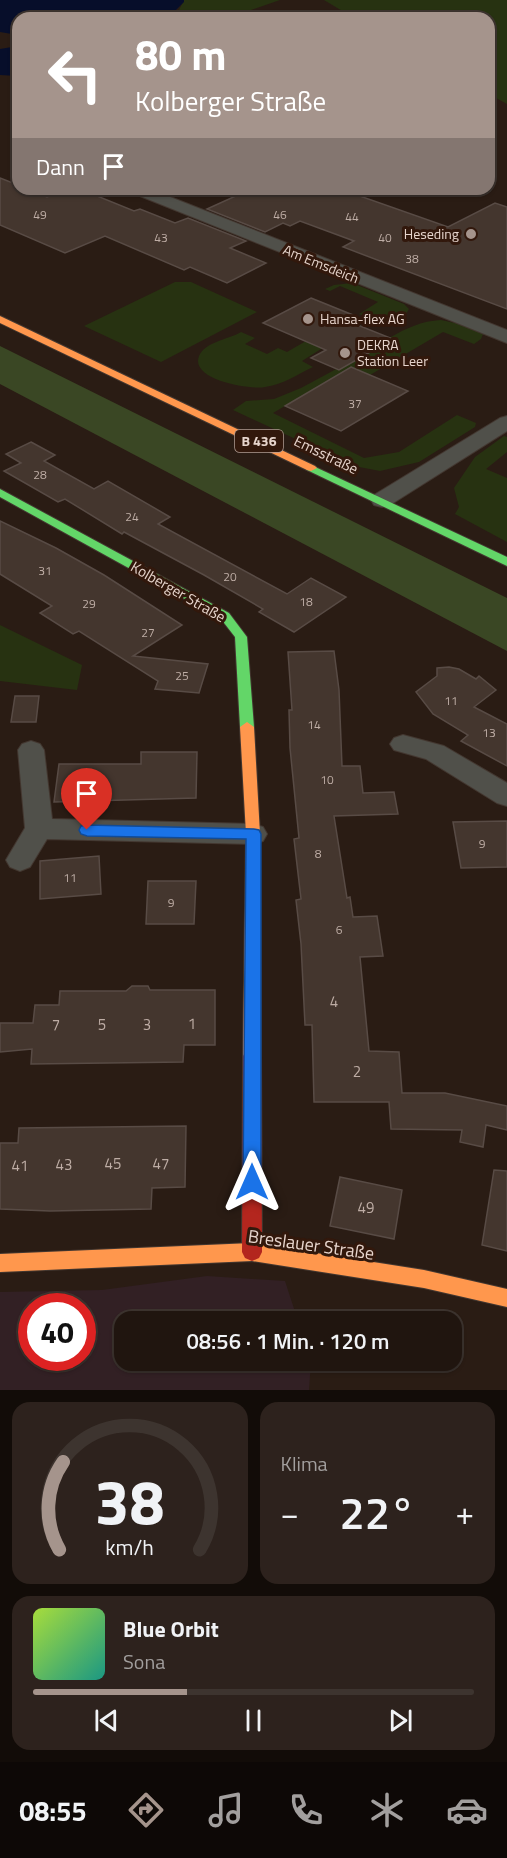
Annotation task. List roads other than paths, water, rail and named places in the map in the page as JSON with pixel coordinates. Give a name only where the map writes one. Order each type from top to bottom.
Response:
[{"type":"street","name":"Am Emsdeich","points":[[151,195],[507,337]]},
{"type":"street","name":"Emsstraße","points":[[0,319],[382,500],[507,562]]},
{"type":"street","points":[[382,500],[507,422]]},
{"type":"street","name":"Kolberger Straße","points":[[0,492],[225,616],[241,637],[254,834],[252,1252]]},
{"type":"street","points":[[403,744],[435,752],[507,796]]},
{"type":"street","points":[[20,860],[39,829],[31,750]]},
{"type":"street","points":[[39,829],[254,834]]},
{"type":"street","name":"Breslauer Straße","points":[[0,1263],[252,1252],[424,1279],[507,1298]]},
{"type":"water","points":[[0,0],[184,0],[174,12],[12,12],[12,34],[0,32]]},
{"type":"water","points":[[12,47],[12,76],[0,75],[0,49]]},
{"type":"place","name":"Heseding","points":[[471,234]]},
{"type":"place","name":"Hansa-flex AG","points":[[308,319]]},
{"type":"place","name":"DEKRA Station Leer","points":[[345,353]]}]
